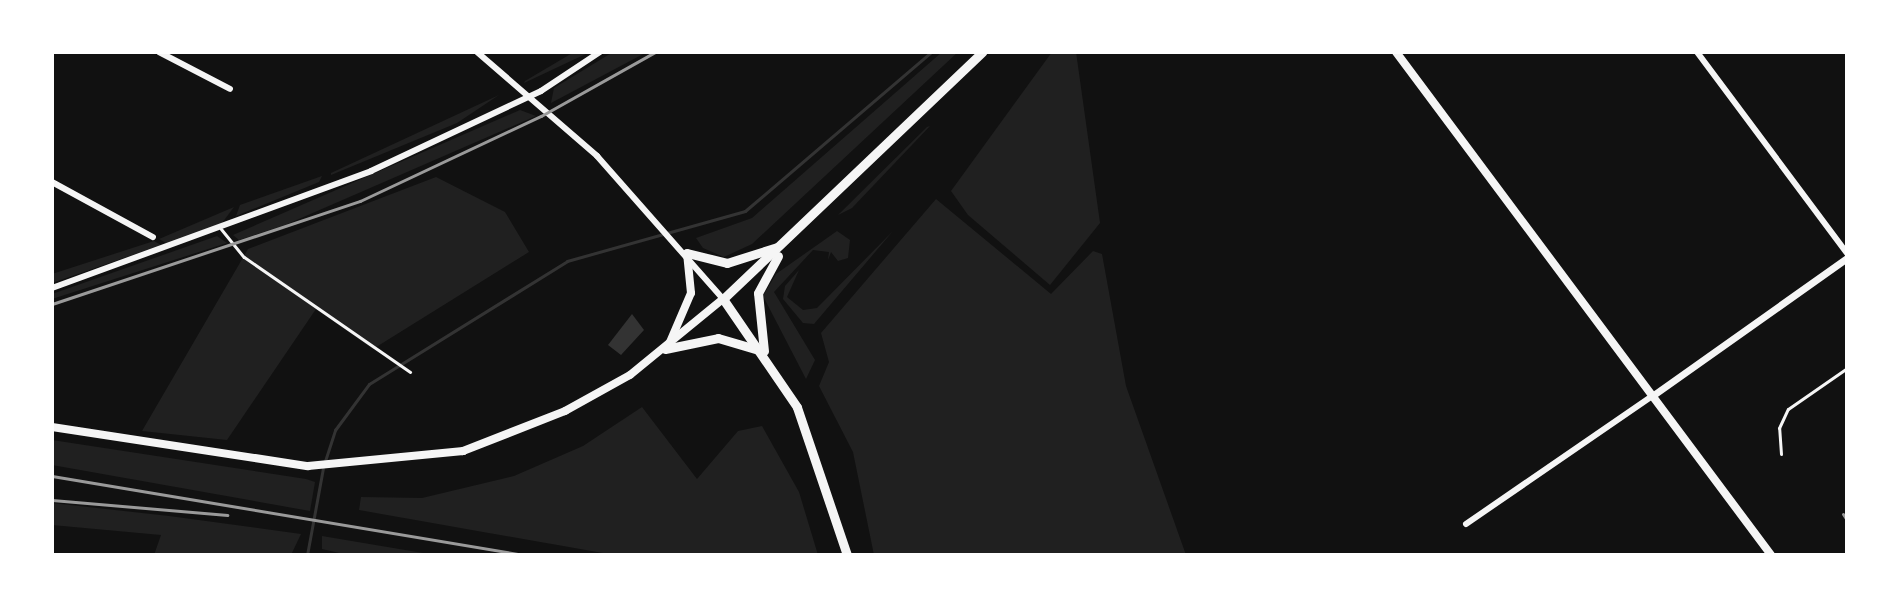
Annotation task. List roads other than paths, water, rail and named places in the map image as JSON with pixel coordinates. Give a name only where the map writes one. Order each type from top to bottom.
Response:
[{"type":"main road","points":[[52,427],[308,466],[345,465],[463,451],[502,438],[576,405],[665,349],[788,242],[982,52]]},
{"type":"main road","points":[[1396,52],[1771,555]]},
{"type":"main road","points":[[665,349],[689,303],[687,253],[727,263],[788,242]]},
{"type":"main road","points":[[765,354],[758,293],[788,242]]},
{"type":"main road","points":[[723,299],[765,354],[797,407],[847,555]]},
{"type":"main road","points":[[665,349],[718,338],[765,354]]},
{"type":"street","points":[[159,52],[230,89]]},
{"type":"street","points":[[477,52],[651,213],[723,299]]},
{"type":"street","points":[[52,288],[221,229],[371,171],[528,96],[600,52]]},
{"type":"street","points":[[1466,524],[1652,396],[1846,255],[1697,52]]},
{"type":"street","points":[[52,182],[153,237]]},
{"type":"lane","points":[[221,229],[244,257],[409,371]]},
{"type":"lane","points":[[1781,454],[1779,428],[1788,409],[1847,368]]},
{"type":"waterway","points":[[325,461],[335,430],[369,384],[567,261],[745,211],[931,52]]},
{"type":"waterway","points":[[307,555],[323,468]]},
{"type":"railway","points":[[52,304],[360,201],[541,116],[655,52]]},
{"type":"railway","points":[[52,476],[526,555]]},
{"type":"railway","points":[[52,500],[227,515]]},
{"type":"railway","points":[[1843,514],[1847,520]]}]
